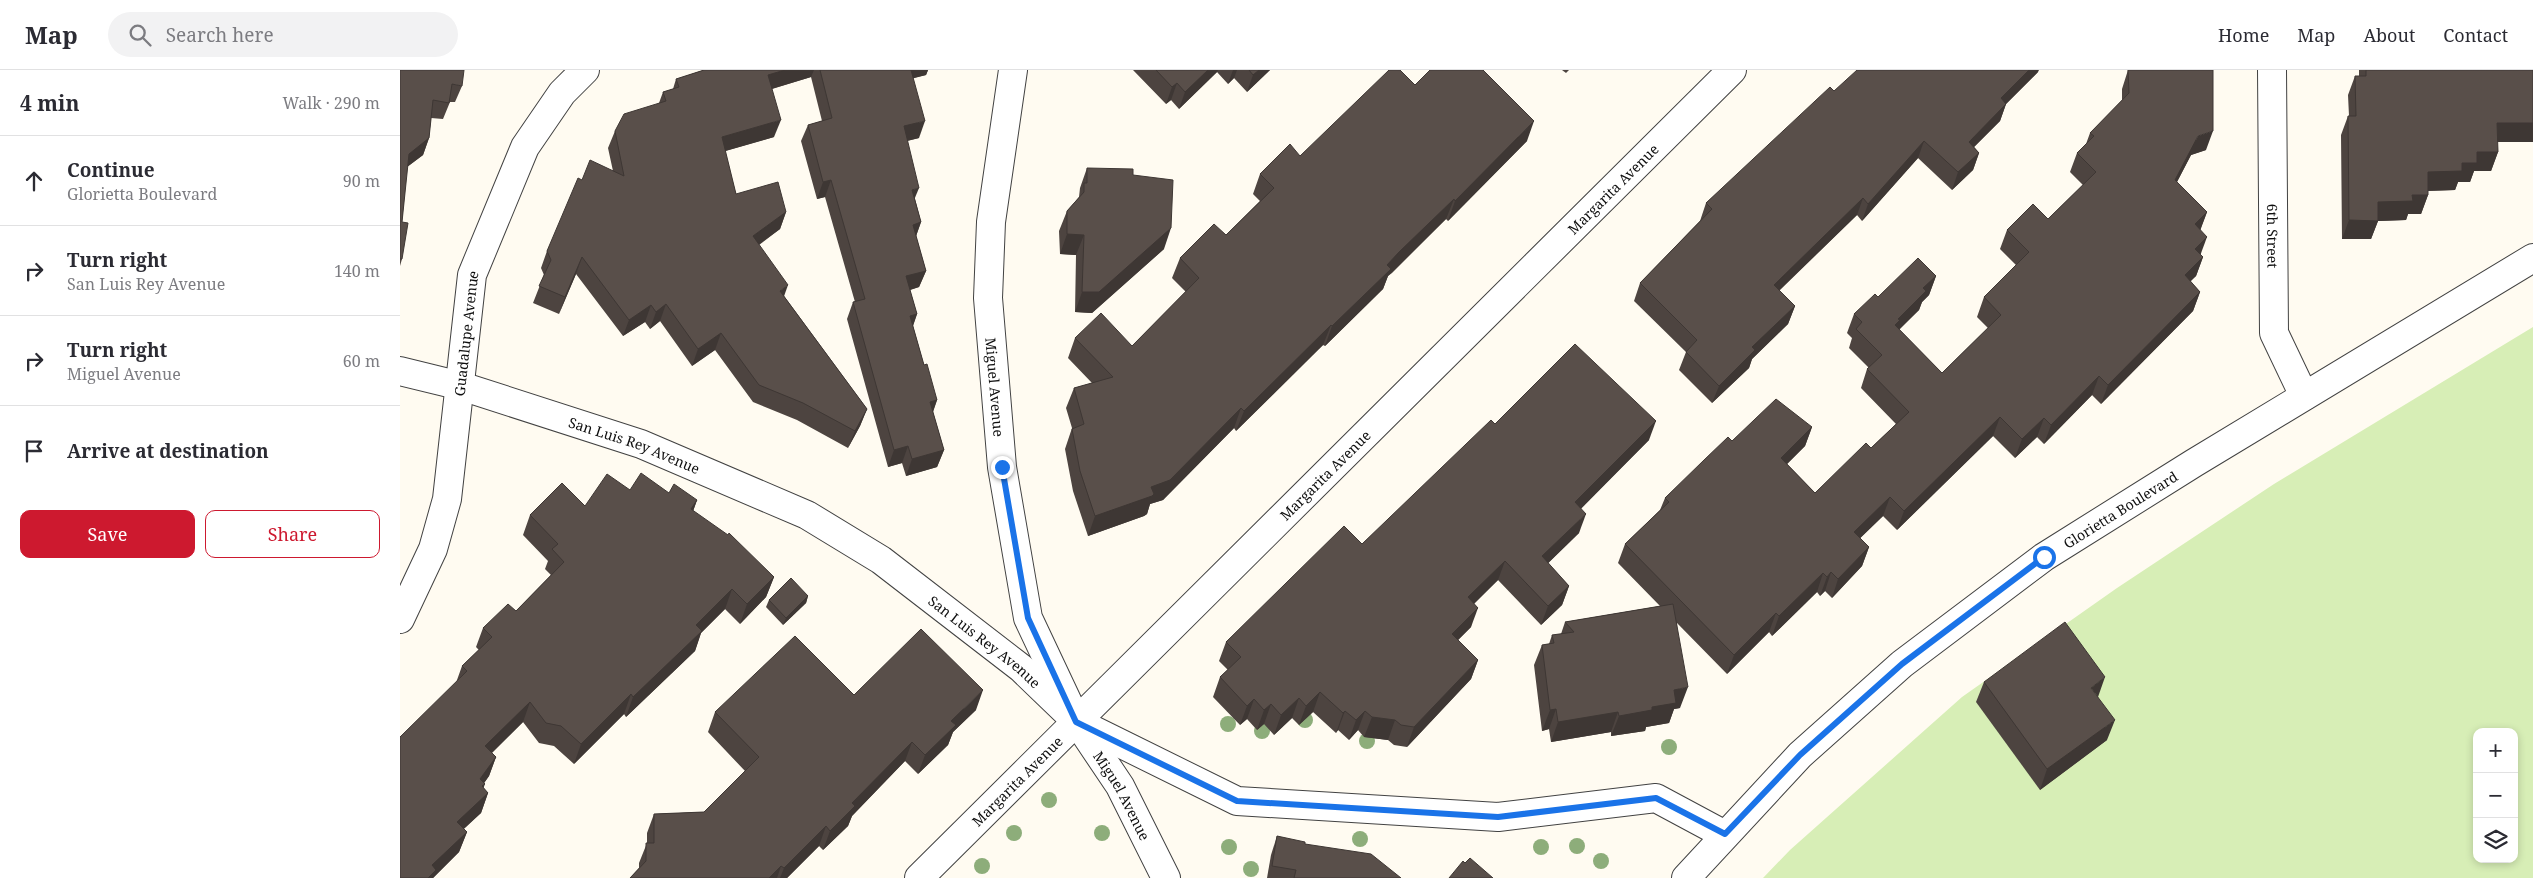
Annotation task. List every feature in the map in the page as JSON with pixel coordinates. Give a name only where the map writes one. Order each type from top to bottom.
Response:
[{"type":"street","name":"Guadalupe Avenue","points":[[400,619],[434,549],[447,499],[472,276],[525,147],[562,93],[586,70]]},
{"type":"street","name":"Miguel Avenue","points":[[1013,70],[990,222],[988,298],[1002,467],[1028,618],[1076,722],[1120,786],[1166,878]]},
{"type":"street","name":"Margarita Avenue","points":[[919,878],[1732,70]]},
{"type":"street","name":"6th Street","points":[[2272,70],[2274,333],[2304,396]]},
{"type":"street","name":"Glorietta Boulevard","points":[[1686,878],[1800,755],[1902,664],[2044,557],[2304,396],[2533,258]]},
{"type":"street","name":"San Luis Rey Avenue","points":[[400,371],[461,386],[641,444],[807,515],[881,560],[1021,668],[1076,722],[1237,801],[1498,817],[1656,798],[1725,834]]},
{"type":"green space","points":[[2533,327],[2533,878],[1763,878],[1790,850],[1962,697],[2117,588],[2274,484]]},
{"type":"building","points":[[400,70],[464,70],[462,86],[452,84],[449,103],[433,100],[429,138],[409,154],[402,222],[408,223],[402,259],[400,259]]},
{"type":"building","points":[[704,70],[785,70],[768,75],[781,120],[722,137],[736,194],[778,182],[786,212],[753,236],[788,285],[780,291],[867,409],[855,431],[803,403],[759,385],[721,333],[698,349],[666,304],[656,312],[651,305],[629,320],[582,257],[565,297],[539,286],[551,260],[547,251],[578,178],[582,180],[590,160],[624,176],[615,131],[624,114],[666,101],[663,92],[679,87],[676,79]]},
{"type":"building","points":[[820,70],[911,70],[925,121],[904,126],[919,188],[912,190],[921,222],[913,225],[926,271],[906,276],[917,314],[910,316],[924,365],[927,364],[937,400],[930,402],[944,450],[912,459],[908,446],[894,450],[853,302],[865,299],[831,180],[823,182],[808,125],[832,118]]},
{"type":"building","points":[[1156,70],[1208,70],[1185,92],[1177,83],[1172,87]]},
{"type":"building","points":[[1249,70],[1259,70],[1253,75]]},
{"type":"building","points":[[1389,70],[1400,70],[1415,85],[1430,70],[1483,70],[1534,121],[1455,201],[1454,199],[1399,252],[1387,265],[1391,269],[1244,411],[1241,408],[1170,480],[1151,487],[1154,494],[1152,496],[1095,516],[1080,471],[1072,429],[1084,424],[1074,388],[1113,377],[1075,338],[1101,313],[1132,346],[1199,278],[1180,258],[1214,224],[1226,235],[1274,188],[1260,174],[1290,144],[1300,156]]},
{"type":"building","points":[[1857,70],[2029,70],[2001,98],[2006,104],[1969,142],[1979,153],[1958,172],[1924,141],[1868,204],[1863,198],[1774,285],[1795,306],[1752,347],[1755,350],[1719,386],[1686,352],[1697,340],[1640,283],[1712,209],[1706,203],[1830,87],[1834,91]]},
{"type":"building","points":[[2128,70],[2213,70],[2213,131],[2198,136],[2175,180],[2207,212],[2195,224],[2207,237],[2195,249],[2203,257],[2185,275],[2200,292],[2108,385],[2099,376],[2051,425],[2044,418],[2022,439],[2000,417],[1904,511],[1890,497],[1854,532],[1869,547],[1838,579],[1831,572],[1827,577],[1823,573],[1779,616],[1776,613],[1734,655],[1625,544],[1669,502],[1665,498],[1704,460],[1728,437],[1732,441],[1776,399],[1812,427],[1781,458],[1815,493],[1866,443],[1871,448],[1909,412],[1867,369],[1882,355],[1856,329],[1862,322],[1854,314],[1875,294],[1878,297],[1918,258],[1936,276],[1923,288],[1926,291],[1898,319],[1900,320],[1895,325],[1942,373],[2001,315],[1984,297],[2029,252],[2007,230],[2033,204],[2048,219],[2096,172],[2077,153],[2094,136],[2090,133],[2129,93]]},
{"type":"building","points":[[2366,70],[2533,70],[2533,123],[2497,123],[2498,152],[2477,152],[2477,163],[2462,163],[2462,171],[2428,172],[2428,195],[2412,195],[2413,201],[2378,202],[2378,221],[2349,220],[2348,116],[2356,116],[2355,76],[2366,76]]},
{"type":"building","points":[[1087,168],[1133,169],[1133,175],[1173,180],[1171,228],[1099,292],[1082,292],[1084,235],[1067,234],[1067,211],[1084,192],[1084,183],[1087,183]]},
{"type":"building","points":[[1575,344],[1656,421],[1575,502],[1586,514],[1542,556],[1569,586],[1548,606],[1505,561],[1468,597],[1478,608],[1452,634],[1478,660],[1414,727],[1401,725],[1395,720],[1372,717],[1365,711],[1356,720],[1345,711],[1343,713],[1320,692],[1306,706],[1299,698],[1281,715],[1271,704],[1264,710],[1254,699],[1247,706],[1220,677],[1241,657],[1226,642],[1344,526],[1362,544],[1491,420],[1495,424]]},
{"type":"building","points":[[641,473],[669,493],[674,484],[697,500],[691,509],[728,535],[729,533],[774,577],[747,604],[732,589],[696,625],[702,631],[633,697],[631,694],[581,744],[561,726],[546,723],[530,702],[485,746],[496,757],[480,779],[485,784],[482,786],[488,793],[457,822],[467,832],[432,865],[436,870],[428,878],[400,878],[400,737],[467,671],[462,666],[492,637],[483,628],[508,604],[516,611],[564,562],[552,549],[558,544],[530,515],[562,483],[585,506],[607,474],[630,490]]},
{"type":"building","points":[[791,578],[808,596],[786,618],[769,600]]},
{"type":"building","points":[[1673,604],[1688,687],[1674,690],[1676,703],[1619,716],[1618,712],[1558,722],[1556,709],[1550,710],[1542,645],[1554,643],[1552,635],[1574,632],[1565,622]]},
{"type":"building","points":[[2065,622],[2105,677],[2091,688],[2115,720],[2047,769],[1984,682]]},
{"type":"building","points":[[921,629],[983,690],[951,721],[956,725],[925,755],[912,742],[852,803],[855,806],[830,831],[826,826],[784,868],[781,866],[769,878],[630,878],[646,861],[646,843],[654,843],[654,814],[704,812],[759,757],[715,712],[795,636],[854,695]]},
{"type":"building","points":[[1277,836],[1305,842],[1305,844],[1371,854],[1401,878],[1294,878],[1296,870],[1272,866]]},
{"type":"building","points":[[1470,858],[1493,878],[1449,878],[1463,861],[1465,863]]},
{"type":"route","points":[[1002,467],[1028,618],[1076,722],[1237,801],[1498,817],[1656,798],[1725,834],[1800,755],[1902,664],[2044,557]]}]
